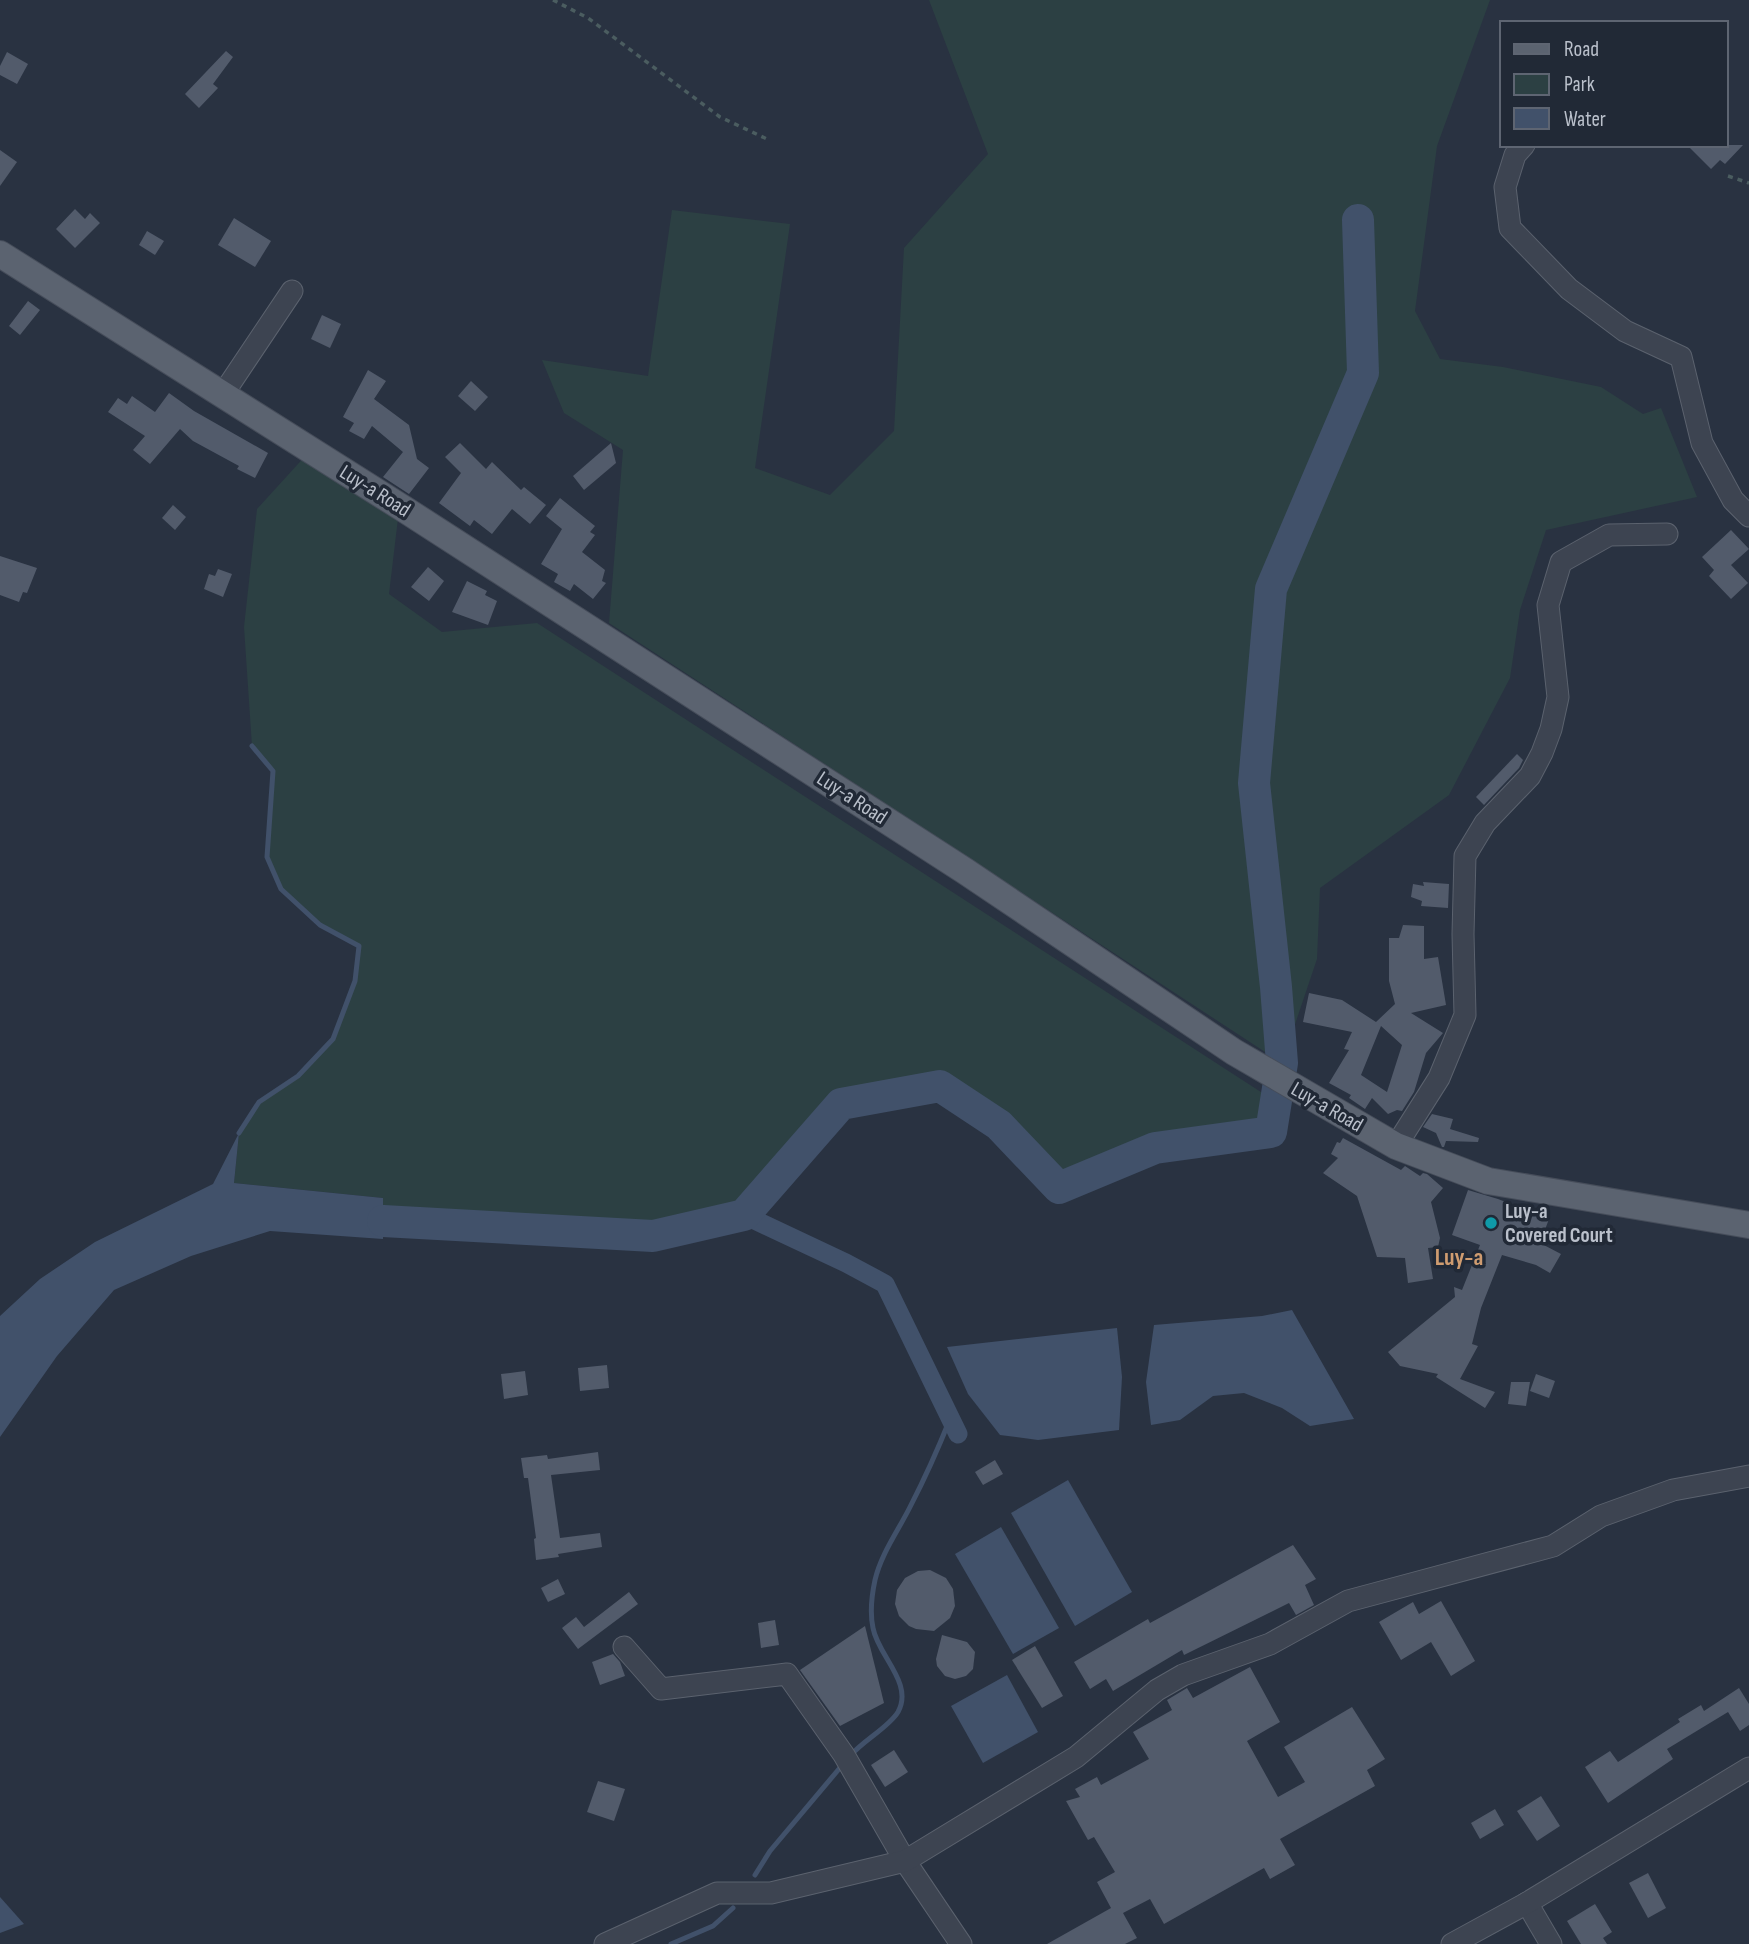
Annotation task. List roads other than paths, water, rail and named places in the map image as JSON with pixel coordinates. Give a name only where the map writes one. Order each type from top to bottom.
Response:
[{"type":"main road","name":"Luy-a Road","points":[[0,254],[954,863],[1234,1052],[1396,1146],[1488,1181],[1749,1226]]},
{"type":"street","points":[[1522,147],[1515,155],[1505,187],[1510,228],[1569,289],[1625,331],[1681,357],[1702,443],[1733,500],[1749,516]]},
{"type":"street","points":[[223,394],[292,291]]},
{"type":"street","points":[[1396,1146],[1439,1079],[1465,1014],[1465,856],[1485,823],[1530,776],[1551,729],[1558,697],[1548,605],[1561,562],[1609,535],[1667,534]]},
{"type":"street","points":[[605,1944],[717,1893],[771,1893],[905,1861],[1076,1757],[1157,1690],[1182,1675],[1270,1644],[1348,1601],[1553,1546],[1601,1516],[1673,1490],[1749,1476]]},
{"type":"street","points":[[624,1647],[661,1689],[787,1674],[844,1755],[905,1861],[961,1944]]},
{"type":"street","points":[[1452,1944],[1527,1903],[1749,1768]]},
{"type":"street","points":[[1527,1903],[1552,1944]]},
{"type":"water","points":[[239,1133],[234,1183],[383,1198],[383,1239],[270,1231],[191,1256],[114,1290],[57,1356],[0,1437],[0,1316],[40,1279],[95,1242],[213,1184]]},
{"type":"water","points":[[1292,1310],[1354,1419],[1310,1426],[1282,1408],[1244,1393],[1213,1396],[1180,1420],[1151,1425],[1146,1382],[1154,1325],[1262,1316]]},
{"type":"water","points":[[1117,1328],[1122,1377],[1119,1430],[1038,1440],[1000,1435],[968,1394],[947,1347]]},
{"type":"water","points":[[1068,1480],[1132,1592],[1075,1626],[1011,1513]]},
{"type":"water","points":[[1001,1527],[1059,1628],[1013,1654],[955,1554]]},
{"type":"water","points":[[1007,1675],[1038,1732],[983,1763],[951,1706]]},
{"type":"water","points":[[0,1897],[24,1924],[0,1933]]},
{"type":"waterway","points":[[383,1221],[653,1236],[744,1215],[841,1104],[940,1086],[999,1125],[1059,1188],[1155,1148],[1271,1132],[1282,1063],[1254,783],[1271,589],[1363,373],[1358,220]]},
{"type":"waterway","points":[[239,1133],[259,1102],[298,1076],[333,1039],[355,981],[359,946],[320,925],[281,889],[267,857],[273,771],[252,746]]},
{"type":"waterway","points":[[744,1215],[885,1284],[958,1434]]},
{"type":"waterway","points":[[851,1755],[894,1718],[902,1701],[898,1680],[873,1628],[874,1586],[881,1561],[921,1485],[950,1419]]},
{"type":"waterway","points":[[755,1875],[770,1851],[844,1763]]},
{"type":"waterway","points":[[671,1944],[713,1926],[733,1908]]},
{"type":"place","name":"Luy-a Covered Court","points":[[1491,1223]]},
{"type":"district","name":"Luy-a","points":[[1459,1257]]}]
